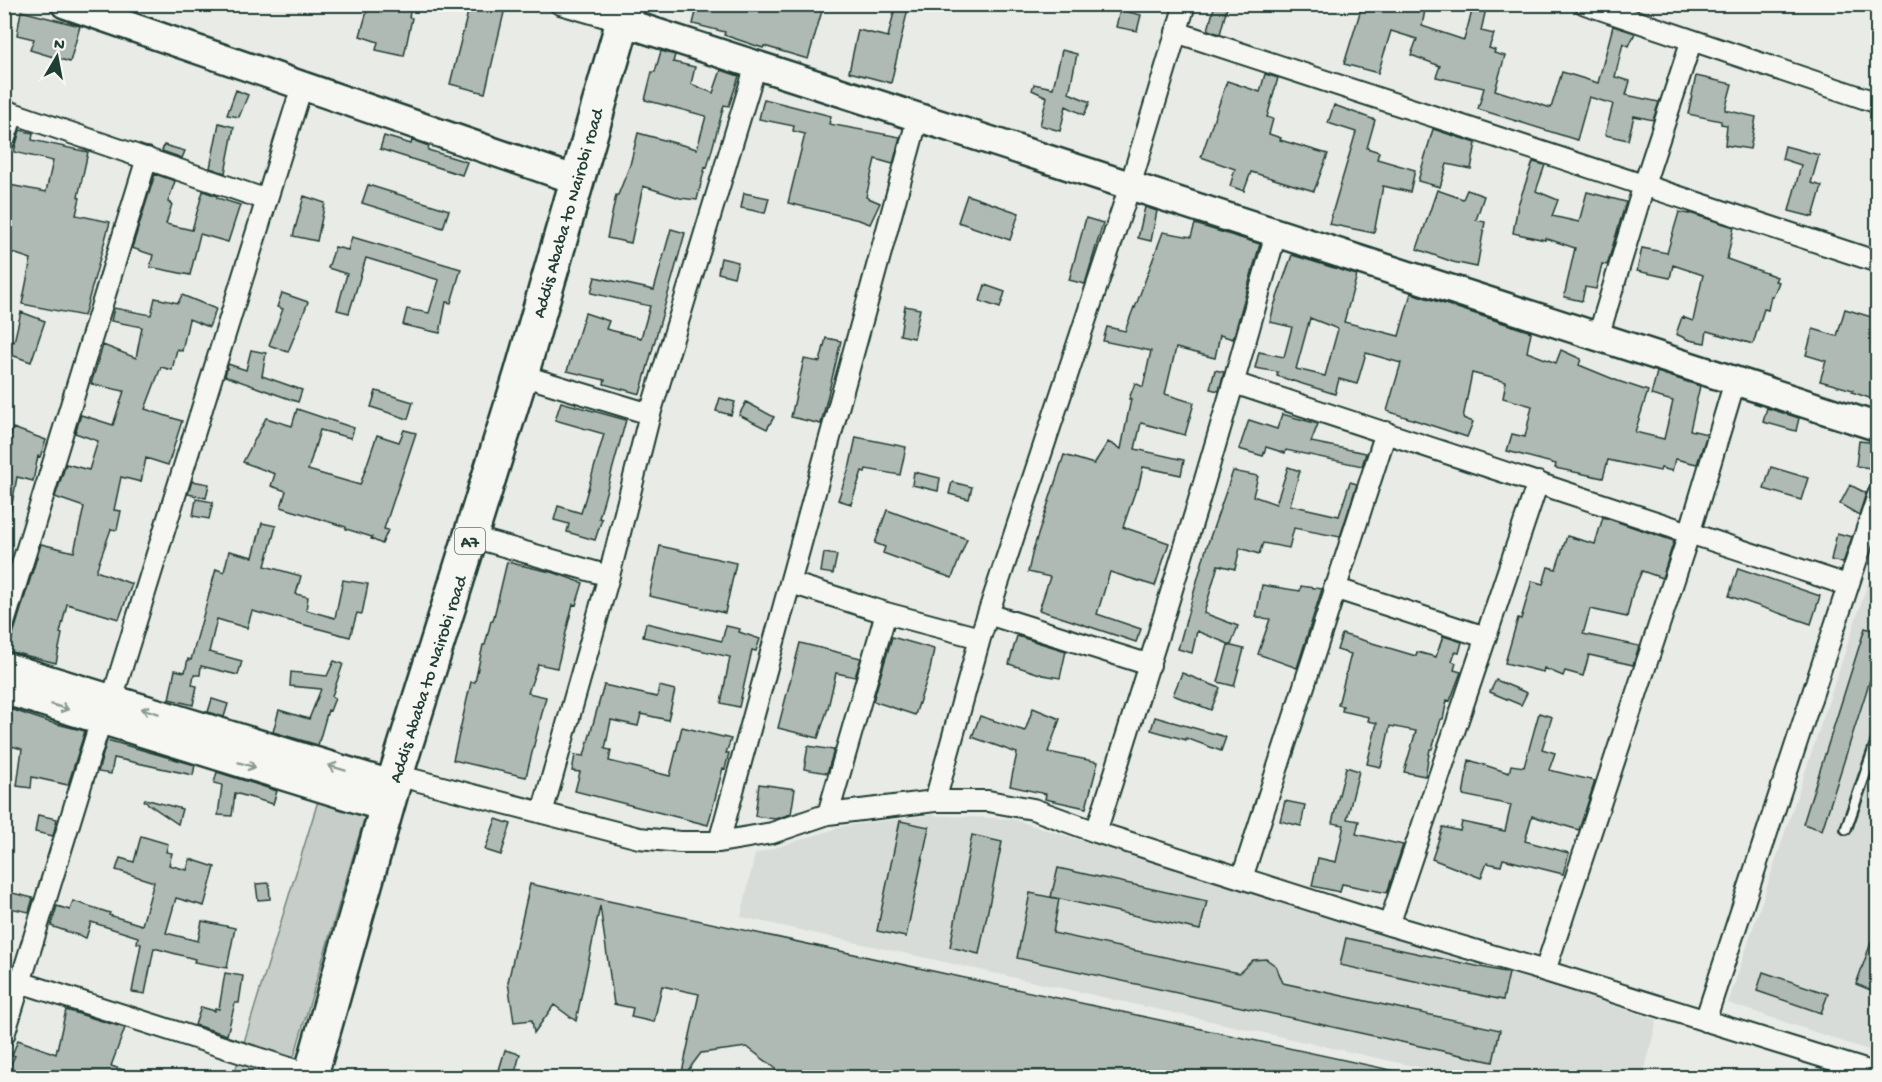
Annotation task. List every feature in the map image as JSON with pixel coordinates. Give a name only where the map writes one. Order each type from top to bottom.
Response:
[{"type":"highway","name":"Addis Ababa to Nairobi road","points":[[310,1076],[392,790],[521,375],[626,13]]},
{"type":"street","points":[[66,4],[576,180]]},
{"type":"street","points":[[560,4],[626,13],[756,65],[1878,427]]},
{"type":"street","points":[[935,801],[980,639],[1130,186],[1185,4]]},
{"type":"street","points":[[1585,4],[1691,42],[1878,103]]},
{"type":"street","points":[[1176,32],[1878,262]]},
{"type":"street","points":[[1598,337],[1644,185],[1691,42]]},
{"type":"street","points":[[542,813],[609,576],[650,414],[756,65]]},
{"type":"street","points":[[4,1035],[13,980],[106,709],[302,86]]},
{"type":"street","points":[[4,141],[9,111],[267,200]]},
{"type":"street","points":[[719,842],[918,117]]},
{"type":"street","points":[[4,623],[147,158]]},
{"type":"street","points":[[1096,832],[1150,665],[1276,233]]},
{"type":"street","points":[[521,375],[650,414]]},
{"type":"street","points":[[1545,971],[1690,531],[1735,381]]},
{"type":"street","points":[[1234,383],[1690,531],[1847,585]]},
{"type":"street","points":[[1242,878],[1386,432]]},
{"type":"street","points":[[1389,925],[1538,482]]},
{"type":"street","points":[[1706,1021],[1878,495]]},
{"type":"street","points":[[472,537],[609,576]]},
{"type":"street","points":[[791,583],[980,639]]},
{"type":"street","points":[[1334,588],[1485,637]]},
{"type":"street","points":[[828,814],[886,613]]},
{"type":"street","points":[[988,614],[1150,665]]},
{"type":"street","points":[[4,666],[106,709]]},
{"type":"street","points":[[4,690],[106,709],[392,790],[542,813],[639,838],[680,842],[719,842],[772,833],[828,814],[935,801],[988,801],[1033,809],[1096,832],[1389,925],[1878,1074]]},
{"type":"street","points":[[13,980],[310,1076]]},
{"type":"lane","points":[[1846,829],[1878,737]]},
{"type":"shaded area","points":[[1877,556],[1877,1053],[1728,1003]]},
{"type":"shaded area","points":[[318,801],[365,816],[288,1077],[233,1078]]},
{"type":"shaded area","points":[[930,815],[1012,819],[1520,974],[1657,1020],[1643,1077],[1463,1077],[741,917],[755,854],[844,826]]},
{"type":"building","points":[[369,4],[412,4],[409,17],[412,18],[404,56],[376,50],[378,42],[360,36]]},
{"type":"building","points":[[470,4],[506,4],[485,93],[450,84]]},
{"type":"building","points":[[698,4],[824,4],[808,59],[764,46],[763,48],[724,35],[725,32],[693,24]]},
{"type":"building","points":[[896,4],[909,4],[891,83],[849,72],[858,30],[888,37]]},
{"type":"building","points":[[1215,4],[1228,4],[1220,34],[1208,30]]},
{"type":"building","points":[[1380,4],[1400,4],[1425,10],[1422,26],[1464,40],[1474,4],[1487,4],[1481,31],[1494,34],[1489,48],[1495,50],[1494,53],[1505,56],[1495,90],[1551,108],[1562,72],[1598,83],[1613,26],[1635,33],[1629,46],[1623,43],[1615,77],[1630,81],[1626,95],[1659,102],[1653,120],[1634,116],[1628,140],[1605,135],[1613,104],[1589,97],[1577,140],[1478,109],[1484,88],[1436,77],[1440,66],[1411,55],[1417,39],[1391,31],[1378,73],[1344,64],[1362,6],[1379,11]]},
{"type":"building","points":[[1120,10],[1141,15],[1137,31],[1116,27]]},
{"type":"building","points":[[21,11],[80,26],[70,62],[30,50],[34,39],[17,35]]},
{"type":"building","points":[[1062,50],[1077,54],[1069,93],[1090,102],[1084,115],[1066,106],[1060,131],[1040,125],[1047,97],[1032,90],[1034,84],[1053,88]]},
{"type":"building","points":[[661,51],[675,55],[673,62],[695,67],[691,84],[713,93],[721,70],[739,76],[729,106],[724,105],[697,200],[680,198],[643,186],[631,243],[607,238],[616,195],[618,195],[630,165],[638,133],[697,149],[706,116],[645,100],[652,72],[655,72]]},
{"type":"building","points":[[1265,74],[1278,78],[1267,117],[1273,119],[1269,134],[1281,138],[1280,140],[1328,154],[1314,191],[1251,172],[1244,191],[1230,186],[1235,169],[1201,157],[1227,81],[1260,92]]},
{"type":"building","points":[[1696,76],[1732,84],[1725,110],[1756,117],[1750,149],[1725,145],[1727,125],[1721,124],[1721,121],[1688,114]]},
{"type":"building","points":[[236,90],[248,95],[239,117],[227,115]]},
{"type":"building","points":[[764,99],[831,116],[829,124],[900,137],[893,164],[875,159],[866,197],[880,203],[870,224],[788,203],[805,134],[793,131],[794,126],[759,119]]},
{"type":"building","points":[[1334,105],[1375,120],[1367,148],[1379,152],[1377,159],[1415,170],[1410,192],[1383,186],[1374,233],[1329,224],[1356,132],[1328,123]]},
{"type":"building","points":[[219,123],[234,127],[225,173],[210,168]]},
{"type":"building","points":[[1433,129],[1476,143],[1471,169],[1447,164],[1440,187],[1418,181]]},
{"type":"building","points":[[20,130],[33,133],[32,140],[88,152],[76,215],[110,222],[84,316],[22,304],[31,259],[4,250],[4,184],[46,192],[53,161],[14,152]]},
{"type":"building","points":[[384,136],[411,144],[412,140],[429,146],[428,150],[467,162],[462,175],[380,149]]},
{"type":"building","points":[[164,145],[185,151],[182,158],[162,151]]},
{"type":"building","points":[[1785,146],[1819,155],[1811,183],[1822,186],[1813,217],[1789,211],[1801,165],[1782,159]]},
{"type":"building","points":[[1533,162],[1545,165],[1536,191],[1558,200],[1552,216],[1579,222],[1587,192],[1626,202],[1607,265],[1602,264],[1596,289],[1585,287],[1582,301],[1564,297],[1575,248],[1545,238],[1545,240],[1513,233],[1518,205]]},
{"type":"building","points":[[155,174],[175,181],[168,202],[172,204],[166,224],[192,230],[203,191],[240,205],[228,242],[200,234],[190,275],[150,267],[153,255],[132,248]]},
{"type":"building","points":[[368,185],[449,210],[443,228],[362,203]]},
{"type":"building","points":[[1437,190],[1463,199],[1467,190],[1484,196],[1476,220],[1485,222],[1477,267],[1453,262],[1417,249]]},
{"type":"building","points":[[744,193],[769,198],[765,213],[741,208]]},
{"type":"building","points":[[967,195],[1019,213],[1010,240],[958,222]]},
{"type":"building","points":[[304,196],[325,203],[317,241],[293,236]]},
{"type":"building","points":[[1145,207],[1157,211],[1151,241],[1138,238]]},
{"type":"building","points":[[1679,212],[1734,227],[1727,259],[1777,277],[1775,281],[1779,282],[1773,297],[1771,296],[1768,310],[1764,309],[1753,344],[1707,331],[1705,343],[1689,340],[1676,334],[1682,317],[1693,321],[1703,275],[1673,265],[1670,278],[1637,271],[1642,248],[1667,253]]},
{"type":"building","points":[[1086,218],[1103,223],[1085,284],[1069,280]]},
{"type":"building","points":[[1195,224],[1260,244],[1233,339],[1220,335],[1215,358],[1176,348],[1165,394],[1194,403],[1185,435],[1141,423],[1135,449],[1184,460],[1181,475],[1143,467],[1138,489],[1136,489],[1123,527],[1169,543],[1155,586],[1110,572],[1097,614],[1141,629],[1136,642],[1039,610],[1050,577],[1028,572],[1064,455],[1094,464],[1108,442],[1121,449],[1131,399],[1129,399],[1135,383],[1143,387],[1151,351],[1103,341],[1107,327],[1125,331],[1163,232],[1191,237]]},
{"type":"building","points":[[671,229],[685,233],[640,394],[604,384],[605,380],[567,371],[585,313],[609,321],[606,329],[641,338],[650,306],[591,293],[595,277],[654,290]]},
{"type":"building","points":[[352,237],[461,269],[451,303],[446,302],[440,333],[403,325],[407,309],[429,313],[439,280],[366,258],[349,313],[337,310],[347,274],[328,268],[335,247],[348,250]]},
{"type":"building","points":[[1292,255],[1357,275],[1344,322],[1399,336],[1411,293],[1531,332],[1527,352],[1556,363],[1561,350],[1581,359],[1579,365],[1648,391],[1635,432],[1664,439],[1673,401],[1651,395],[1657,372],[1700,386],[1690,430],[1707,434],[1697,464],[1675,459],[1672,471],[1661,468],[1660,471],[1608,460],[1603,478],[1555,468],[1556,464],[1507,451],[1512,434],[1525,437],[1532,406],[1503,398],[1506,382],[1472,373],[1463,418],[1473,422],[1467,437],[1387,411],[1401,363],[1366,353],[1357,384],[1339,379],[1335,394],[1277,376],[1278,372],[1255,368],[1259,352],[1284,357],[1292,327],[1270,322]],"holes":[[[1310,318],[1338,329],[1325,376],[1296,369]]]},
{"type":"building","points":[[721,258],[738,262],[734,277],[718,273]]},
{"type":"building","points":[[985,285],[1005,292],[1000,308],[980,301]]},
{"type":"building","points":[[282,293],[308,302],[288,352],[269,345],[283,309],[277,307]]},
{"type":"building","points":[[182,295],[216,309],[209,327],[189,319],[182,351],[177,349],[172,370],[161,367],[145,409],[182,421],[168,465],[146,458],[141,482],[121,477],[114,510],[121,511],[117,530],[111,529],[96,571],[132,584],[119,619],[67,604],[56,663],[8,651],[41,544],[74,552],[84,507],[55,497],[66,464],[89,470],[98,441],[75,433],[81,415],[113,425],[124,391],[91,384],[103,345],[136,358],[142,327],[111,321],[114,308],[151,315],[155,298],[178,303]]},
{"type":"building","points":[[905,306],[920,309],[914,338],[900,335]]},
{"type":"building","points":[[1845,309],[1878,319],[1874,333],[1878,334],[1878,366],[1872,381],[1878,381],[1878,401],[1852,392],[1853,390],[1820,381],[1826,361],[1806,355],[1813,329],[1837,336]]},
{"type":"building","points":[[21,312],[45,321],[31,362],[6,353],[10,340],[14,342]]},
{"type":"building","points":[[826,338],[841,341],[821,424],[791,417],[804,359],[820,362]]},
{"type":"building","points":[[251,350],[266,353],[262,376],[302,390],[298,402],[225,376],[228,364],[246,370]]},
{"type":"building","points":[[1215,370],[1224,372],[1219,391],[1210,389]]},
{"type":"building","points":[[376,391],[413,402],[408,419],[371,407]]},
{"type":"building","points":[[720,398],[735,402],[731,415],[716,411]]},
{"type":"building","points":[[561,402],[626,420],[595,540],[567,532],[569,524],[554,520],[558,506],[581,513],[604,434],[555,420]]},
{"type":"building","points":[[746,402],[774,417],[767,429],[739,415]]},
{"type":"building","points":[[1767,408],[1799,418],[1796,431],[1763,422]]},
{"type":"building","points":[[297,409],[354,428],[351,438],[320,430],[308,470],[360,485],[377,435],[399,442],[404,430],[416,433],[384,529],[388,530],[382,544],[371,539],[372,537],[346,529],[346,527],[281,507],[286,491],[271,486],[275,474],[243,462],[266,418],[292,426]]},
{"type":"building","points":[[1282,414],[1318,424],[1311,442],[1366,453],[1362,466],[1286,450],[1285,453],[1266,447],[1263,456],[1239,449],[1249,420],[1277,429]]},
{"type":"building","points":[[13,428],[46,440],[40,457],[38,456],[33,481],[17,477],[11,510],[4,509],[4,434],[11,435]]},
{"type":"building","points":[[856,437],[906,447],[900,475],[866,469],[865,472],[862,471],[851,504],[838,500],[850,465]]},
{"type":"building","points":[[1859,441],[1878,443],[1878,469],[1856,466]]},
{"type":"building","points":[[1288,467],[1300,471],[1290,505],[1339,516],[1350,482],[1357,484],[1340,537],[1294,528],[1289,548],[1263,543],[1259,554],[1240,548],[1235,569],[1218,565],[1204,613],[1238,626],[1231,645],[1197,631],[1192,653],[1178,649],[1206,549],[1233,471],[1258,476],[1253,496],[1276,504]]},
{"type":"building","points":[[1771,467],[1808,478],[1801,500],[1764,489]]},
{"type":"building","points":[[914,472],[940,478],[938,491],[912,485]]},
{"type":"building","points":[[192,481],[209,484],[206,498],[188,494]]},
{"type":"building","points":[[952,482],[972,487],[969,499],[949,494]]},
{"type":"building","points":[[1850,485],[1866,493],[1859,515],[1840,504]]},
{"type":"building","points":[[196,499],[213,502],[209,519],[193,516]]},
{"type":"building","points":[[887,510],[967,539],[952,578],[883,553],[885,547],[875,543]]},
{"type":"building","points":[[1603,517],[1674,541],[1662,578],[1642,571],[1633,591],[1627,617],[1590,609],[1583,634],[1639,646],[1633,665],[1589,655],[1583,676],[1565,671],[1563,676],[1544,668],[1543,672],[1505,663],[1532,581],[1543,584],[1548,567],[1556,569],[1567,536],[1595,544]]},
{"type":"building","points":[[262,523],[276,526],[265,566],[301,576],[296,594],[308,597],[306,610],[335,618],[343,580],[368,584],[362,614],[357,613],[350,637],[252,611],[247,628],[217,619],[209,652],[242,661],[238,675],[201,666],[200,675],[194,675],[192,685],[197,686],[193,705],[169,699],[175,670],[185,672],[188,659],[191,660],[216,569],[224,572],[229,551],[253,557]]},
{"type":"building","points":[[1837,533],[1852,537],[1843,563],[1831,560]]},
{"type":"building","points":[[660,546],[736,563],[725,613],[649,596]]},
{"type":"building","points":[[824,553],[837,555],[833,574],[821,572]]},
{"type":"building","points":[[507,562],[555,573],[583,583],[576,605],[573,604],[557,668],[538,664],[528,693],[546,697],[526,777],[453,760],[471,682],[475,682],[483,645],[485,645],[491,621],[493,621]]},
{"type":"building","points":[[1738,568],[1820,596],[1811,624],[1729,596]]},
{"type":"building","points":[[1262,585],[1300,591],[1301,586],[1322,589],[1297,668],[1258,654],[1270,619],[1256,617]]},
{"type":"building","points":[[646,623],[722,641],[726,626],[740,629],[739,632],[760,639],[756,651],[752,650],[739,707],[721,703],[730,657],[643,637]]},
{"type":"building","points":[[1865,628],[1878,632],[1878,655],[1822,830],[1803,824]]},
{"type":"building","points":[[1342,634],[1416,656],[1417,652],[1436,657],[1443,636],[1462,642],[1459,653],[1455,652],[1452,661],[1456,663],[1454,670],[1461,672],[1450,701],[1447,700],[1443,719],[1441,719],[1432,749],[1430,749],[1425,776],[1404,772],[1416,731],[1390,726],[1381,767],[1367,764],[1377,723],[1368,721],[1369,717],[1342,711],[1343,706],[1338,705],[1351,654],[1337,650]]},
{"type":"building","points":[[1017,636],[1066,651],[1060,678],[1009,664]]},
{"type":"building","points":[[892,637],[934,649],[930,670],[915,715],[873,701]]},
{"type":"building","points":[[800,643],[861,658],[855,677],[836,673],[818,738],[778,728]]},
{"type":"building","points":[[1228,645],[1244,649],[1234,686],[1218,682]]},
{"type":"building","points":[[334,661],[343,664],[332,696],[335,698],[330,711],[328,710],[318,745],[273,732],[279,710],[309,719],[321,689],[290,686],[291,672],[327,676]]},
{"type":"building","points":[[1182,673],[1220,688],[1211,710],[1173,695]]},
{"type":"building","points":[[1496,680],[1527,693],[1521,705],[1490,692]]},
{"type":"building","points":[[604,685],[657,697],[659,686],[675,690],[668,720],[641,714],[638,726],[611,720],[605,749],[611,750],[609,761],[670,776],[682,727],[731,739],[726,753],[729,753],[725,769],[723,768],[708,825],[575,791],[580,772],[572,771],[575,755],[584,756]]},
{"type":"building","points":[[212,699],[228,704],[224,717],[208,712]]},
{"type":"building","points":[[4,707],[85,731],[68,785],[32,777],[31,788],[17,786],[22,749],[4,744]]},
{"type":"building","points":[[1033,708],[1060,719],[1048,752],[1098,762],[1086,808],[1045,799],[1046,794],[1010,786],[1017,753],[972,737],[980,716],[1025,731]]},
{"type":"building","points":[[1539,713],[1552,717],[1542,749],[1555,753],[1549,770],[1595,781],[1579,830],[1532,816],[1525,841],[1569,853],[1563,874],[1503,859],[1501,866],[1487,863],[1481,878],[1432,859],[1443,827],[1460,831],[1462,822],[1505,831],[1511,805],[1463,795],[1469,760],[1509,773],[1511,765],[1524,767]]},
{"type":"building","points":[[1155,717],[1226,737],[1221,751],[1186,738],[1186,740],[1151,730]]},
{"type":"building","points":[[107,740],[195,765],[193,775],[114,758],[111,774],[98,772]]},
{"type":"building","points":[[808,746],[834,750],[827,773],[804,769]]},
{"type":"building","points":[[1346,767],[1359,771],[1347,819],[1359,821],[1356,834],[1403,845],[1387,893],[1342,884],[1340,892],[1312,886],[1318,858],[1336,862],[1344,825],[1332,823]]},
{"type":"building","points":[[217,772],[277,791],[273,804],[235,793],[232,816],[218,815],[222,785],[214,783]]},
{"type":"building","points":[[759,784],[795,789],[791,814],[775,819],[755,816]]},
{"type":"building","points":[[145,799],[182,809],[178,824],[144,801]]},
{"type":"building","points":[[1285,801],[1305,805],[1301,826],[1280,821]]},
{"type":"building","points":[[38,815],[57,819],[53,836],[35,832]]},
{"type":"building","points":[[496,819],[511,824],[501,855],[485,850]]},
{"type":"building","points":[[900,821],[929,827],[906,937],[877,931]]},
{"type":"building","points":[[972,835],[1002,842],[979,954],[950,947]]},
{"type":"building","points":[[141,836],[168,844],[166,852],[172,853],[169,865],[187,870],[190,859],[215,867],[204,906],[176,898],[166,933],[198,941],[202,921],[235,928],[227,968],[194,962],[195,959],[154,948],[145,994],[132,992],[141,944],[137,943],[138,937],[91,922],[86,938],[51,926],[57,906],[70,910],[73,901],[142,925],[154,882],[116,870],[120,858],[134,862]]},
{"type":"building","points":[[1058,868],[1207,901],[1200,930],[1051,897]]},
{"type":"building","points":[[269,883],[270,899],[258,900],[256,884]]},
{"type":"building","points":[[530,884],[1400,1072],[1399,1077],[777,1077],[775,1068],[747,1047],[701,1053],[681,1077],[699,994],[662,986],[654,1022],[631,1017],[633,1008],[614,1004],[600,906],[576,1021],[554,1005],[534,1033],[532,1020],[514,1022],[508,982]]},
{"type":"building","points":[[4,891],[33,898],[29,912],[4,907]]},
{"type":"building","points":[[1030,893],[1059,899],[1053,933],[1239,973],[1253,960],[1266,959],[1276,966],[1283,983],[1500,1030],[1493,1062],[1017,958]]},
{"type":"building","points":[[1876,929],[1878,929],[1878,980],[1873,991],[1856,984]]},
{"type":"building","points":[[1346,938],[1509,973],[1503,1000],[1340,965]]},
{"type":"building","points":[[1763,972],[1828,994],[1821,1013],[1757,991]]},
{"type":"building","points":[[225,973],[243,976],[239,1003],[235,1003],[227,1035],[195,1025],[201,1007],[215,1011],[215,1008],[219,1009]]},
{"type":"building","points":[[66,1010],[125,1028],[111,1066],[139,1075],[139,1077],[105,1077],[91,1072],[89,1077],[4,1077],[15,1056],[12,1055],[18,1040],[56,1054]]},
{"type":"building","points":[[505,1050],[520,1054],[514,1077],[497,1077]]}]
